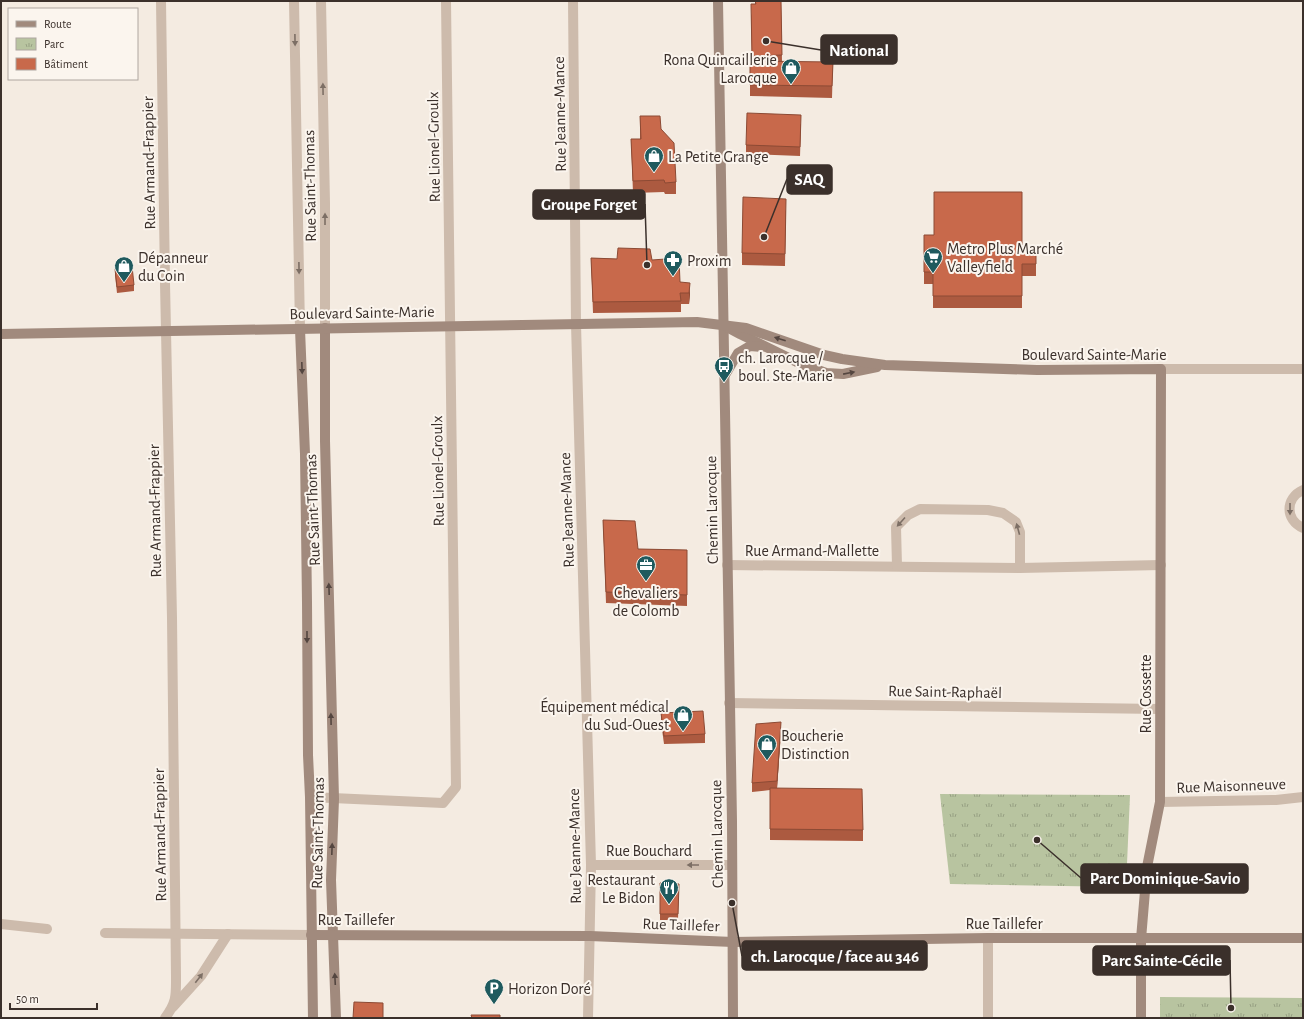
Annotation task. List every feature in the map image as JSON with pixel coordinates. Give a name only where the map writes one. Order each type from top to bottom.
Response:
[{"type":"street","name":"Rue Armand-Frappier","points":[[161,1],[172,610],[176,995],[173,1007],[165,1018]]},
{"type":"street","name":"Rue Saint-Thomas","points":[[294,1],[300,328],[305,461],[308,754],[313,1018]]},
{"type":"street","name":"Rue Saint-Thomas","points":[[321,1],[325,203],[325,441],[334,799],[331,880],[336,1018]]},
{"type":"street","name":"Rue Lionel-Groulx","points":[[310,797],[442,803],[456,787],[446,1]]},
{"type":"street","name":"Rue Jeanne-Mance","points":[[573,1],[576,324],[591,865],[588,1018]]},
{"type":"street","name":"Chemin Larocque","points":[[718,1],[732,865],[733,1018]]},
{"type":"street","name":"Boulevard Sainte-Marie","points":[[1,334],[697,322],[746,328],[824,355],[885,365],[1037,370],[1161,368],[1303,369]]},
{"type":"street","name":"Boulevard Sainte-Marie","points":[[723,325],[799,363],[826,373],[843,374],[885,365]]},
{"type":"street","points":[[724,377],[738,353],[750,346],[767,347]]},
{"type":"street","name":"Rue Cossette","points":[[1141,1018],[1141,939],[1147,867],[1160,802],[1161,368]]},
{"type":"street","points":[[1303,490],[1298,492],[1293,497],[1289,510],[1294,522],[1303,528]]},
{"type":"street","name":"Rue Armand-Mallette","points":[[897,566],[896,527],[908,515],[920,509],[988,510],[1003,513],[1016,522],[1020,532],[1020,568]]},
{"type":"street","name":"Rue Armand-Mallette","points":[[727,565],[1020,568],[1160,565]]},
{"type":"street","name":"Rue Saint-Raphaël","points":[[729,703],[1160,709]]},
{"type":"street","name":"Rue Maisonneuve","points":[[1160,802],[1276,800],[1303,797]]},
{"type":"street","name":"Rue Bouchard","points":[[591,865],[732,865]]},
{"type":"street","points":[[1,924],[48,929]]},
{"type":"street","name":"Rue Taillefer","points":[[105,933],[590,936],[733,942],[988,938],[1303,938]]},
{"type":"street","points":[[173,1007],[201,976],[228,934]]},
{"type":"street","points":[[988,938],[988,1018]]},
{"type":"green space","points":[[940,794],[1130,795],[1126,887],[950,884]]},
{"type":"green space","points":[[1160,997],[1303,998],[1303,1018],[1160,1018]]},
{"type":"building","points":[[755,1],[781,1],[782,55],[752,56],[751,4],[756,4]]},
{"type":"building","points":[[750,61],[833,62],[832,86],[750,85]]},
{"type":"building","points":[[747,113],[801,115],[800,147],[746,145]]},
{"type":"building","name":"La Petite Grange","points":[[640,116],[660,116],[661,129],[674,143],[676,182],[665,183],[664,180],[633,181],[631,139],[641,139]]},
{"type":"building","points":[[934,192],[1022,192],[1022,248],[1036,248],[1036,264],[1022,264],[1022,296],[933,296],[933,272],[924,272],[924,235],[934,235]]},
{"type":"building","points":[[743,197],[786,199],[785,254],[742,253]]},
{"type":"building","points":[[618,248],[650,249],[652,260],[679,258],[680,282],[690,283],[689,293],[680,293],[681,301],[593,302],[591,258],[617,259]]},
{"type":"building","name":"Dépanneur du Coin","points":[[132,266],[134,285],[117,287],[115,269]]},
{"type":"building","name":"Chevaliers de Colomb","points":[[603,520],[635,521],[638,549],[687,550],[687,595],[606,592]]},
{"type":"building","name":"Équipement médical du Sud-Ouest","points":[[703,711],[705,734],[664,736],[661,713]]},
{"type":"building","name":"Boucherie Distinction","points":[[781,722],[777,781],[752,783],[756,724]]},
{"type":"building","points":[[770,788],[862,789],[863,830],[770,829]]},
{"type":"building","name":"Restaurant Le Bidon","points":[[660,883],[679,884],[678,914],[660,914]]},
{"type":"building","points":[[354,1002],[383,1003],[383,1018],[353,1018]]},
{"type":"building","points":[[471,1015],[500,1015],[500,1018],[472,1018]]},
{"type":"place","name":"National","points":[[766,41]]},
{"type":"place","name":"Rona Quincaillerie Larocque","points":[[791,85]]},
{"type":"place","name":"La Petite Grange","points":[[654,173]]},
{"type":"place","name":"SAQ","points":[[764,237]]},
{"type":"place","name":"Groupe Forget","points":[[647,265]]},
{"type":"place","name":"Metro Plus Marché Valleyfield","points":[[933,274]]},
{"type":"place","name":"Proxim","points":[[673,277]]},
{"type":"place","name":"Dépanneur du Coin","points":[[124,283]]},
{"type":"place","name":"ch. Larocque / boul. Ste-Marie","points":[[724,383]]},
{"type":"place","name":"Chevaliers de Colomb","points":[[646,582]]},
{"type":"place","name":"Équipement médical du Sud-Ouest","points":[[683,732]]},
{"type":"place","name":"Boucherie Distinction","points":[[767,761]]},
{"type":"place","name":"Parc Dominique-Savio","points":[[1037,840]]},
{"type":"place","name":"ch. Larocque / face au 346","points":[[732,903]]},
{"type":"place","name":"Restaurant Le Bidon","points":[[669,905]]},
{"type":"place","name":"Horizon Doré","points":[[494,1005]]},
{"type":"place","name":"Parc Sainte-Cécile","points":[[1231,1008]]}]
